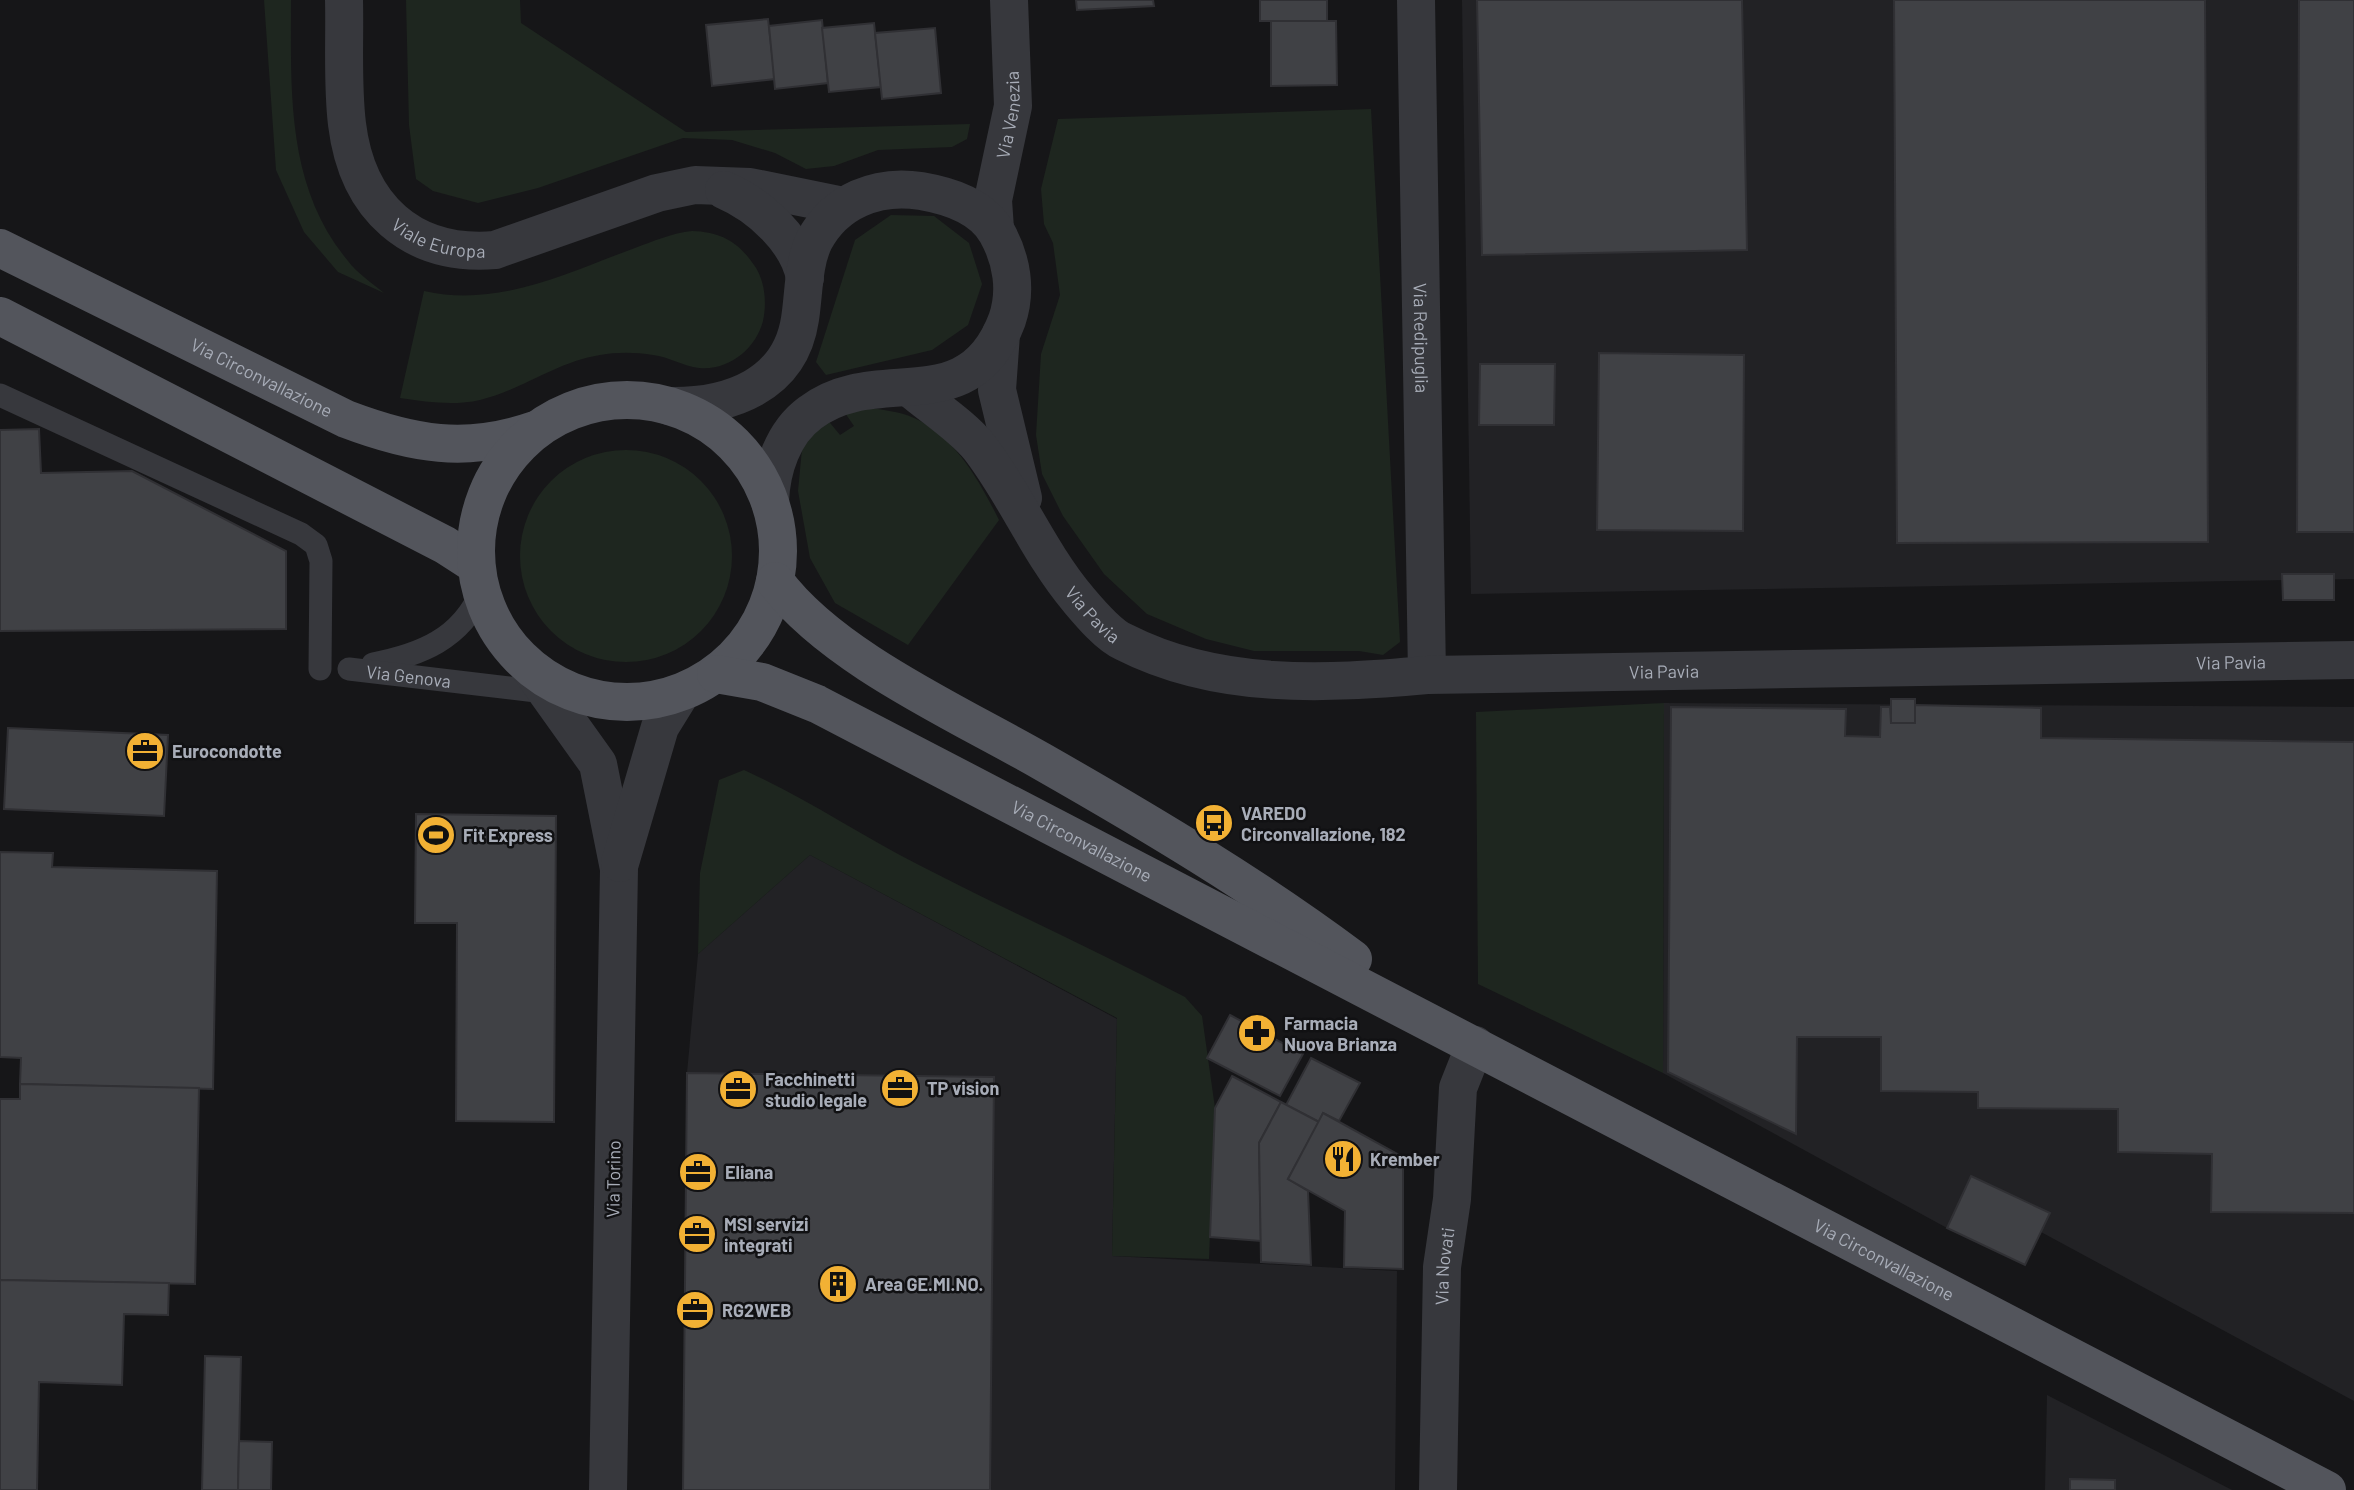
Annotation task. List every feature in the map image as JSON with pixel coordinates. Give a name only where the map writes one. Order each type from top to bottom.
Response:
[{"type":"main road","name":"Via Circonvallazione","points":[[0,248],[346,419],[387,435],[417,442],[464,444],[517,437],[537,430]]},
{"type":"main road","points":[[0,316],[445,545],[479,579]]},
{"type":"main road","points":[[631,400],[669,406],[700,419],[731,442],[752,467],[770,502],[778,543],[775,581],[769,605],[755,633],[740,653],[716,674],[681,693],[637,702],[586,697],[538,678],[499,632],[479,579],[478,526],[491,484],[509,457],[537,430],[566,413],[603,402],[631,400]]},
{"type":"main road","name":"Via Circonvallazione","points":[[775,581],[797,606],[848,650],[1159,829],[1284,908],[1442,1026]]},
{"type":"main road","name":"Via Circonvallazione","points":[[716,674],[762,682],[817,704],[1442,1026],[1652,1140],[2327,1490]]},
{"type":"street","name":"Viale Europa","points":[[344,0],[347,124],[358,170],[381,210],[414,237],[455,250],[495,250],[657,193],[708,185],[750,187],[844,206]]},
{"type":"street","name":"Via Venezia","points":[[995,229],[993,200],[1013,106],[1009,0]]},
{"type":"street","name":"Via Redipuglia","points":[[1416,0],[1427,674]]},
{"type":"street","points":[[708,185],[745,201],[770,222],[796,252],[806,278]]},
{"type":"street","points":[[669,406],[702,406],[736,398],[756,388],[775,373],[796,337],[815,241],[828,221],[844,206],[880,191],[917,190],[966,204],[995,229],[1007,256],[1012,283],[1008,316],[1001,334],[987,354],[963,375],[937,385],[854,391],[811,412],[798,423],[780,454],[771,480],[770,502]]},
{"type":"street","name":"Via Pavia","points":[[1001,334],[997,390],[1032,534]]},
{"type":"street","name":"Via Pavia","points":[[910,388],[978,447],[1032,534],[1077,599],[1122,642],[1194,669],[1247,679],[1366,680],[1427,674],[2354,660]]},
{"type":"street","name":"Via Torino","points":[[538,678],[598,764],[618,869],[608,1490]]},
{"type":"street","name":"Via Torino","points":[[618,869],[660,727],[681,693]]},
{"type":"street","name":"Via Novati","points":[[1438,1490],[1442,1267],[1452,1199],[1458,1088],[1475,1045]]},
{"type":"lane","points":[[0,396],[301,534],[316,545],[321,561],[320,668]]},
{"type":"lane","name":"Via Genova","points":[[479,579],[464,620],[427,650],[349,669],[538,678]]},
{"type":"shaded area","points":[[264,0],[291,0],[291,69],[296,137],[313,202],[328,232],[348,261],[384,293],[338,272],[304,232],[276,170]]},
{"type":"shaded area","points":[[406,0],[520,0],[521,23],[686,132],[970,124],[967,139],[952,147],[878,150],[834,166],[806,169],[775,153],[732,140],[683,138],[538,188],[478,203],[433,191],[416,179],[409,125]]},
{"type":"shaded area","points":[[1462,0],[2354,0],[2354,579],[1471,594]]},
{"type":"shaded area","points":[[1371,109],[1400,642],[1383,655],[1359,651],[1254,651],[1206,639],[1147,614],[1104,574],[1063,516],[1042,474],[1036,435],[1041,354],[1060,295],[1053,243],[1044,224],[1041,189],[1058,119]]},
{"type":"shaded area","points":[[891,215],[934,216],[969,243],[982,284],[968,325],[932,350],[826,375],[816,362],[855,240]]},
{"type":"shaded area","points":[[692,231],[711,233],[735,244],[754,265],[763,285],[765,307],[759,331],[747,349],[730,362],[699,368],[653,355],[606,354],[569,364],[480,400],[450,403],[400,398],[424,291],[479,295],[506,291],[558,277],[663,238]]},
{"type":"shaded area","points":[[861,407],[908,416],[942,436],[975,476],[999,520],[908,645],[835,603],[810,558],[798,491],[802,449],[826,418],[840,435],[854,426],[843,410]]},
{"type":"shaded area","points":[[626,450],[647,452],[666,458],[701,481],[724,516],[730,535],[730,577],[724,596],[701,631],[666,654],[647,660],[626,662],[605,660],[586,654],[551,631],[528,596],[522,577],[520,556],[522,535],[528,516],[551,481],[586,458],[605,452]]},
{"type":"shaded area","points":[[1664,703],[2354,707],[2354,1401],[2041,1232],[1947,1228],[1663,1073]]},
{"type":"shaded area","points":[[1664,703],[1663,1073],[1478,984],[1476,712]]},
{"type":"shaded area","points":[[744,770],[917,864],[1185,997],[1202,1016],[1215,1108],[1209,1259],[1112,1256],[1117,1018],[810,855],[698,954],[700,873],[719,780]]},
{"type":"shaded area","points":[[810,855],[1117,1019],[1112,1256],[1397,1271],[1395,1490],[683,1490],[687,1073],[698,954]]},
{"type":"shaded area","points":[[2047,1395],[2232,1490],[2045,1490]]},
{"type":"building","points":[[1076,0],[1153,0],[1154,6],[1077,10]]},
{"type":"building","points":[[1260,0],[1327,0],[1327,21],[1260,21]]},
{"type":"building","points":[[1477,0],[1742,0],[1747,250],[1482,255]]},
{"type":"building","points":[[1894,0],[2205,0],[2208,542],[1897,543]]},
{"type":"building","points":[[2299,0],[2354,0],[2354,532],[2297,532]]},
{"type":"building","points":[[768,19],[775,79],[712,86],[706,25]]},
{"type":"building","points":[[822,20],[828,83],[775,89],[769,26]]},
{"type":"building","points":[[1271,21],[1336,21],[1337,85],[1271,86]]},
{"type":"building","points":[[874,23],[881,87],[829,92],[822,28]]},
{"type":"building","points":[[935,28],[941,93],[882,99],[875,33]]},
{"type":"building","points":[[1599,353],[1744,355],[1743,531],[1597,530]]},
{"type":"building","points":[[1480,364],[1555,364],[1554,425],[1479,425]]},
{"type":"building","points":[[39,429],[41,473],[132,471],[286,551],[286,629],[0,631],[0,430]]},
{"type":"building","points":[[2282,574],[2334,574],[2334,600],[2283,600]]},
{"type":"building","points":[[1891,699],[1915,699],[1915,723],[1891,723]]},
{"type":"building","points":[[1915,705],[2041,708],[2041,738],[2354,742],[2354,1213],[2211,1212],[2212,1154],[2118,1152],[2118,1109],[1978,1108],[1978,1092],[1881,1091],[1881,1037],[1797,1037],[1796,1134],[1668,1072],[1671,707],[1846,709],[1845,736],[1880,737],[1881,707],[1890,707],[1891,723],[1915,723]]},
{"type":"building","points":[[8,728],[168,735],[164,816],[4,809]]},
{"type":"building","points":[[416,814],[556,816],[554,1122],[456,1121],[457,923],[415,923]]},
{"type":"building","points":[[0,852],[53,853],[52,867],[217,871],[213,1089],[20,1084],[21,1058],[0,1057]]},
{"type":"building","points":[[1230,1015],[1303,1054],[1280,1096],[1207,1058]]},
{"type":"building","points":[[1311,1058],[1360,1083],[1339,1121],[1323,1113],[1319,1122],[1286,1105]]},
{"type":"building","name":"Area GE.MI.NO.","points":[[687,1073],[994,1077],[990,1490],[683,1490]]},
{"type":"building","points":[[1232,1076],[1281,1102],[1259,1143],[1261,1241],[1210,1237],[1215,1108]]},
{"type":"building","points":[[20,1084],[199,1088],[195,1284],[0,1280],[0,1099],[20,1099]]},
{"type":"building","points":[[1281,1102],[1319,1122],[1288,1179],[1308,1191],[1311,1265],[1261,1262],[1259,1143]]},
{"type":"building","points":[[1323,1113],[1403,1157],[1403,1269],[1344,1267],[1345,1211],[1288,1179]]},
{"type":"building","points":[[1971,1176],[2050,1213],[2025,1265],[1947,1228]]},
{"type":"building","points":[[0,1280],[169,1283],[168,1315],[124,1314],[122,1385],[39,1382],[37,1490],[0,1490]]},
{"type":"building","points":[[205,1356],[241,1357],[238,1490],[202,1490]]},
{"type":"building","points":[[239,1441],[272,1442],[271,1490],[238,1490]]},
{"type":"building","points":[[2070,1479],[2115,1480],[2115,1490],[2070,1490]]},
{"type":"place","name":"Eurocondotte","points":[[145,751]]},
{"type":"place","name":"VAREDO Circonvallazione, 182","points":[[1214,823]]},
{"type":"place","name":"Fit Express","points":[[436,835]]},
{"type":"place","name":"Farmacia Nuova Brianza","points":[[1257,1033]]},
{"type":"place","name":"TP vision","points":[[900,1088]]},
{"type":"place","name":"Facchinetti studio legale","points":[[738,1089]]},
{"type":"place","name":"Krember","points":[[1343,1159]]},
{"type":"place","name":"Eliana","points":[[698,1172]]},
{"type":"place","name":"MSI servizi integrati","points":[[697,1234]]},
{"type":"place","name":"Area GE.MI.NO.","points":[[838,1284]]},
{"type":"place","name":"RG2WEB","points":[[695,1310]]}]
